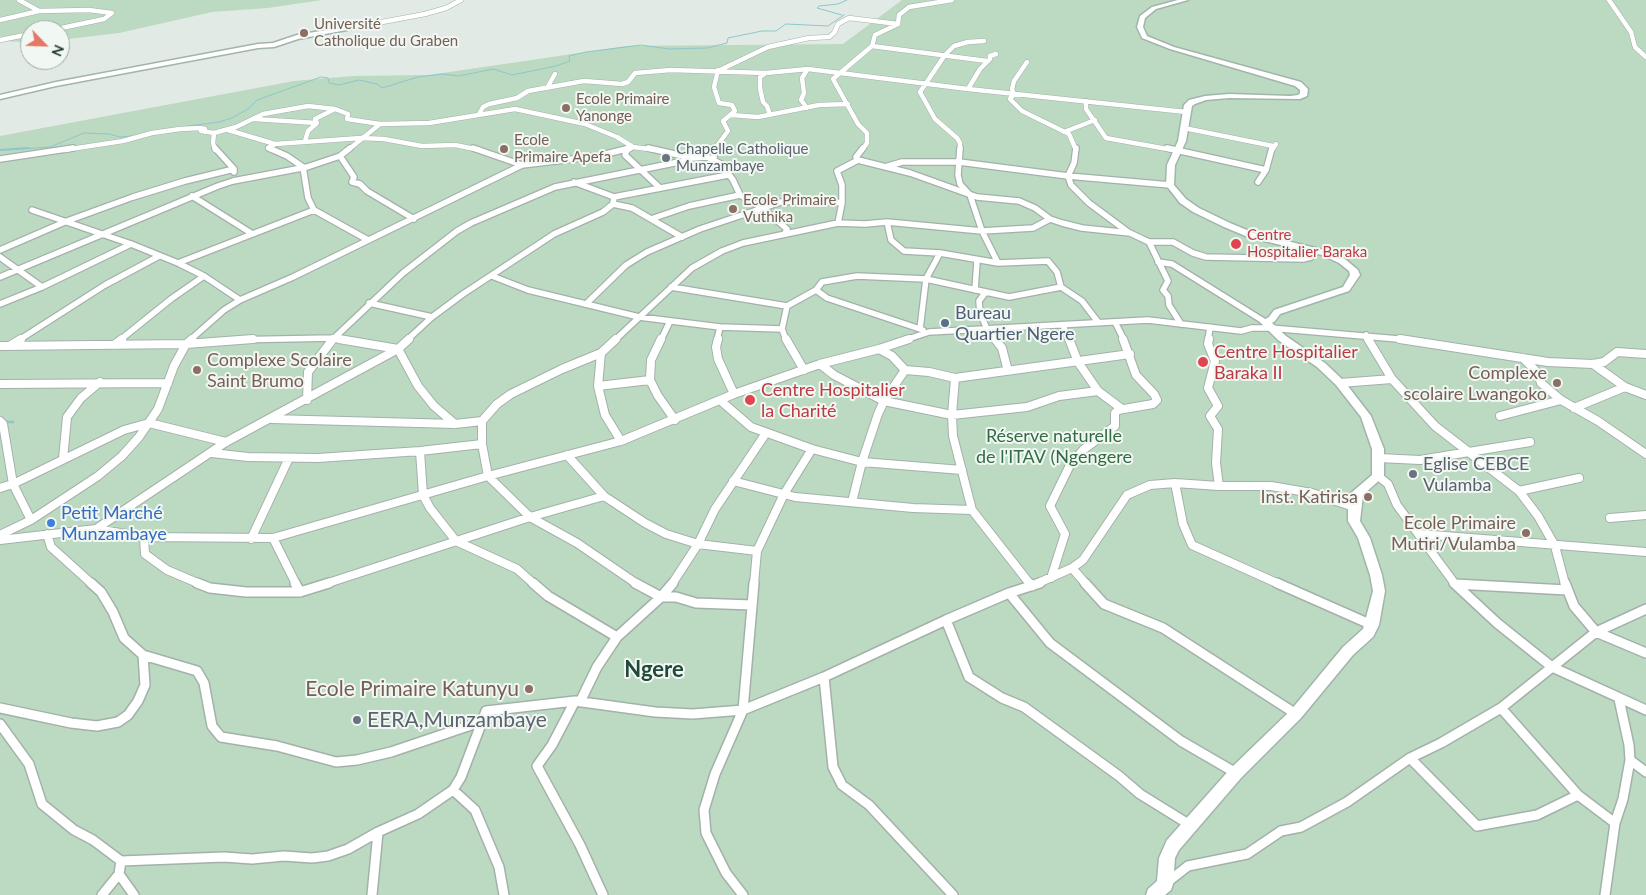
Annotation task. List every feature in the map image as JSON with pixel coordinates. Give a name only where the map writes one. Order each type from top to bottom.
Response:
[{"type":"street","points":[[19,0],[24,5],[39,11]]},
{"type":"street","points":[[0,96],[257,44],[274,45],[287,38],[425,14],[446,8],[461,0]]},
{"type":"street","points":[[898,24],[899,15],[909,7],[952,0]]},
{"type":"street","points":[[1185,0],[1154,8],[1142,17],[1140,28],[1144,37],[1172,48],[1298,84],[1304,89],[1304,94],[1300,97],[1290,98],[1251,96],[1204,98],[1192,102],[1186,112],[1184,128],[1172,165],[1170,185],[1183,201],[1196,210],[1238,230],[1316,250],[1342,261],[1353,270],[1355,275],[1346,289],[1277,312],[1268,325]]},
{"type":"street","points":[[1609,0],[1632,32],[1635,47],[1646,56]]},
{"type":"street","points":[[0,20],[39,11],[89,10],[112,13],[104,19],[70,26]]},
{"type":"street","points":[[718,70],[768,47],[809,38],[829,37],[834,33],[838,24],[849,18],[898,24]]},
{"type":"street","points":[[858,160],[856,157],[867,143],[867,133],[858,124],[833,79],[872,46],[875,35],[898,24]]},
{"type":"street","points":[[0,40],[20,36]]},
{"type":"street","points":[[984,41],[961,43],[954,46],[945,55],[920,92],[935,119],[958,138],[960,143],[958,175],[960,184],[970,195],[982,231],[998,263]]},
{"type":"street","points":[[872,46],[987,62]]},
{"type":"street","points":[[968,90],[990,56],[996,54]]},
{"type":"street","points":[[1014,94],[1012,89],[1014,82],[1027,62]]},
{"type":"street","points":[[479,114],[483,106],[516,98],[528,91],[584,81],[622,84],[628,82],[635,73],[671,70],[766,73],[819,70],[968,90],[1186,112]]},
{"type":"street","points":[[714,160],[714,148],[728,131],[723,121],[735,110],[732,105],[720,103],[714,87],[718,70]]},
{"type":"street","points":[[807,70],[802,78],[804,93],[801,100],[807,108]]},
{"type":"street","points":[[766,73],[760,77],[760,88],[763,102],[770,114]]},
{"type":"street","points":[[547,88],[556,74]]},
{"type":"street","points":[[1014,94],[1010,99],[1015,106],[1064,132],[1071,138],[1076,149],[1074,163],[1068,176],[1071,185],[1089,204],[1130,233],[1149,242],[1173,242],[1193,253],[1236,259],[1303,259],[1311,257],[1316,250]]},
{"type":"street","points":[[1086,101],[1086,110],[1095,120],[1106,138],[1178,150],[1266,170]]},
{"type":"street","points":[[731,115],[741,114],[754,117],[818,105],[848,104]]},
{"type":"street","points":[[0,159],[116,142],[152,133],[200,128],[205,129],[201,130],[214,133],[228,130],[263,114],[308,106],[335,109],[348,114],[347,119],[380,124],[429,123],[515,109],[570,119],[617,137],[634,147],[655,149],[698,159]]},
{"type":"street","points":[[305,141],[308,131],[317,123],[316,119],[335,109]]},
{"type":"street","points":[[254,119],[317,123]]},
{"type":"street","points":[[1064,132],[1095,120]]},
{"type":"street","points":[[0,277],[192,196],[233,181],[303,167],[340,156],[380,124]]},
{"type":"street","points":[[1184,128],[1274,145],[1266,170],[1258,182]]},
{"type":"street","points":[[228,130],[276,144]]},
{"type":"street","points":[[214,133],[213,143],[216,151],[234,169],[233,181]]},
{"type":"street","points":[[368,240],[314,210],[308,198],[303,167],[287,156],[268,148],[276,144],[305,141],[361,138],[384,139],[422,146],[468,147],[522,165]]},
{"type":"street","points":[[0,535],[31,520],[112,465],[139,437],[149,423],[164,397],[168,383],[186,344],[213,319],[240,300],[293,277],[522,165],[598,156],[634,147]]},
{"type":"street","points":[[627,150],[626,155],[660,188]]},
{"type":"street","points":[[340,156],[354,177],[352,182],[360,184],[367,191],[414,219]]},
{"type":"street","points":[[307,400],[308,372],[334,338],[369,303],[423,257],[471,223],[491,216],[547,189],[574,182],[707,157],[721,164],[733,180],[740,195],[762,208],[787,229],[785,233]]},
{"type":"street","points":[[838,222],[842,203],[842,185],[837,171],[858,160],[910,173],[970,195],[1019,201],[1035,208],[1050,219],[1082,228],[1130,233]]},
{"type":"street","points":[[885,167],[902,162],[959,162],[1068,176],[1170,185]]},
{"type":"street","points":[[0,250],[67,220],[133,197],[185,181],[234,169]]},
{"type":"street","points":[[96,529],[226,442],[307,400],[398,349],[432,316],[554,234],[603,212],[614,200],[660,188],[728,175]]},
{"type":"street","points":[[574,182],[632,208],[682,237]]},
{"type":"street","points":[[651,219],[689,206],[740,195]]},
{"type":"street","points":[[192,196],[251,233]]},
{"type":"street","points":[[587,303],[626,265],[647,252],[719,222],[762,208],[796,200],[842,203]]},
{"type":"street","points":[[32,210],[67,220],[178,264],[204,276],[240,300]]},
{"type":"street","points":[[178,264],[251,233],[314,210]]},
{"type":"street","points":[[752,605],[696,603],[676,597],[661,597],[623,576],[578,543],[530,517],[488,476],[482,444],[482,421],[497,404],[511,394],[562,369],[601,353],[692,268],[722,251],[759,238],[838,222],[865,224],[886,222],[982,231],[1033,228],[1050,219]]},
{"type":"street","points":[[886,222],[891,240],[904,252],[940,253],[977,261],[998,263],[1048,261],[1057,272],[1061,287],[1082,301],[1098,322]]},
{"type":"street","points":[[1149,242],[1168,281],[1163,290],[1168,296],[1169,305],[1181,324]]},
{"type":"street","points":[[0,304],[42,287],[131,244]]},
{"type":"street","points":[[920,328],[926,279],[940,253]]},
{"type":"street","points":[[11,345],[105,285],[159,256]]},
{"type":"street","points":[[0,257],[42,287]]},
{"type":"street","points":[[975,290],[977,261]]},
{"type":"street","points":[[1158,262],[1172,264],[1268,325],[1321,365],[1340,383],[1366,416],[1374,435],[1379,458],[1378,476],[1357,493],[1354,507],[1354,521],[1364,538],[1379,590],[1372,625],[1368,633],[1348,651],[1296,714],[1236,773],[1173,845],[1168,858],[1165,884]]},
{"type":"street","points":[[114,345],[171,299],[204,276]]},
{"type":"street","points":[[492,276],[528,290],[639,316],[720,327],[782,329]]},
{"type":"street","points":[[671,287],[787,306],[816,290],[822,282],[857,276],[926,279],[985,294],[1009,297],[1061,287]]},
{"type":"street","points":[[816,290],[827,298],[929,332]]},
{"type":"street","points":[[985,294],[978,301],[979,309],[987,329],[1002,348],[1008,371]]},
{"type":"street","points":[[369,303],[432,316]]},
{"type":"street","points":[[787,306],[782,329],[787,342],[804,370]]},
{"type":"street","points":[[0,540],[96,529],[144,537],[273,538],[488,476],[621,441],[734,394],[820,364],[879,349],[929,332],[1148,320],[1241,331],[1268,325],[1366,335],[1433,343],[1548,362],[1593,364],[1604,362],[1617,352],[1646,354]]},
{"type":"street","points":[[670,321],[651,360],[650,380],[658,396],[675,420]]},
{"type":"street","points":[[1051,578],[1065,534],[1050,506],[1070,465],[1083,450],[1115,426],[1115,413],[1152,404],[1157,399],[1136,374],[1130,354],[1115,322]]},
{"type":"street","points":[[1063,325],[1078,362],[1098,391],[1122,410]]},
{"type":"street","points":[[720,327],[716,347],[718,359],[734,394]]},
{"type":"street","points":[[1210,328],[1208,344],[1215,361],[1208,388],[1218,406],[1210,416],[1218,429],[1216,463],[1219,486]]},
{"type":"street","points":[[1366,335],[1392,379],[1435,426],[1519,491],[1538,516],[1555,546],[1566,590],[1574,606],[1596,632],[1646,653]]},
{"type":"street","points":[[0,346],[186,344],[226,339],[334,338],[398,349]]},
{"type":"street","points":[[398,349],[423,392],[434,406],[456,424]]},
{"type":"street","points":[[879,349],[892,356],[905,370],[929,372],[955,378],[1130,354]]},
{"type":"street","points":[[601,353],[598,386],[605,416],[621,441]]},
{"type":"street","points":[[1523,358],[1538,373],[1541,383],[1561,400],[1598,421],[1646,454]]},
{"type":"street","points":[[820,364],[834,375],[884,401],[952,414],[1027,407],[1059,396],[1098,391]]},
{"type":"street","points":[[1593,364],[1625,387],[1646,395]]},
{"type":"street","points":[[852,502],[862,462],[884,401],[905,370]]},
{"type":"street","points":[[955,378],[952,414],[953,436],[972,510],[1032,586]]},
{"type":"street","points":[[1340,383],[1392,379]]},
{"type":"street","points":[[598,386],[650,380]]},
{"type":"street","points":[[63,459],[67,416],[81,398],[100,382]]},
{"type":"street","points":[[0,384],[168,383]]},
{"type":"street","points":[[1574,408],[1625,387]]},
{"type":"street","points":[[1500,416],[1561,400]]},
{"type":"street","points":[[721,401],[751,427],[812,449],[862,462],[962,470]]},
{"type":"street","points":[[271,419],[320,422],[456,424],[482,421]]},
{"type":"street","points":[[2,423],[13,484],[31,520]]},
{"type":"street","points":[[0,488],[13,484],[124,430],[149,423],[226,442]]},
{"type":"street","points":[[603,895],[580,845],[537,766],[552,745],[596,666],[617,637],[661,597],[679,575],[698,544],[715,509],[766,433]]},
{"type":"street","points":[[1379,458],[1420,460],[1530,442]]},
{"type":"street","points":[[212,453],[318,458],[420,451],[482,444]]},
{"type":"street","points":[[743,895],[726,873],[706,833],[704,810],[715,774],[744,710],[757,551],[784,494],[812,449]]},
{"type":"street","points":[[420,451],[423,495],[430,508],[456,542],[517,569],[548,596],[617,637]]},
{"type":"street","points":[[567,455],[604,496],[645,523],[666,534],[698,544],[757,551]]},
{"type":"street","points":[[252,539],[289,458]]},
{"type":"street","points":[[1378,476],[1388,484],[1397,504],[1455,584],[1497,624],[1552,667],[1646,710]]},
{"type":"street","points":[[1519,491],[1579,478]]},
{"type":"street","points":[[733,481],[784,494],[913,508],[972,510]]},
{"type":"street","points":[[1175,483],[1184,524],[1192,545],[1372,625]]},
{"type":"street","points":[[0,724],[29,764],[42,804],[74,830],[93,840],[121,861],[224,857],[252,859],[284,856],[312,858],[328,856],[348,849],[378,832],[418,814],[454,790],[461,777],[486,711],[577,702],[655,712],[693,714],[744,710],[824,677],[946,620],[1072,568],[1083,560],[1093,547],[1127,495],[1150,485],[1175,483],[1219,486],[1257,485],[1288,488],[1312,493],[1354,507]]},
{"type":"street","points":[[144,537],[145,554],[167,570],[210,588],[246,592],[300,592],[530,517],[604,496]]},
{"type":"street","points":[[1610,518],[1646,515]]},
{"type":"street","points":[[47,534],[51,547],[100,592],[114,612],[124,638],[143,655],[197,671],[204,683],[212,726],[221,736],[277,746],[336,762],[357,760],[391,752],[483,721]]},
{"type":"street","points":[[1420,534],[1646,552]]},
{"type":"street","points":[[273,538],[300,592]]},
{"type":"street","points":[[1072,568],[1104,604],[1163,628],[1296,714]]},
{"type":"street","points":[[1455,584],[1566,590]]},
{"type":"street","points":[[1009,593],[1050,643],[1181,741],[1236,773]]},
{"type":"street","points":[[1154,895],[1188,866],[1247,854],[1281,830],[1301,827],[1347,802],[1410,758],[1441,743],[1501,708],[1596,632],[1646,609]]},
{"type":"street","points":[[946,620],[969,677],[1002,698],[1024,707],[1119,776],[1140,794],[1190,825]]},
{"type":"street","points":[[0,708],[71,723],[97,726],[118,722],[128,715],[138,701],[145,685],[143,655]]},
{"type":"street","points":[[824,677],[833,767],[842,785],[869,805],[953,895]]},
{"type":"street","points":[[1605,895],[1615,823],[1623,799],[1630,760],[1629,745],[1619,699]]},
{"type":"street","points":[[1501,708],[1578,795],[1615,823]]},
{"type":"street","points":[[1410,758],[1471,822],[1478,826],[1537,815],[1578,795]]},
{"type":"street","points":[[1630,760],[1646,772]]},
{"type":"street","points":[[454,790],[475,810],[498,868],[504,895]]},
{"type":"street","points":[[372,895],[378,832]]},
{"type":"street","points":[[102,895],[119,874],[121,861]]},
{"type":"street","points":[[119,874],[134,895]]},
{"type":"green space","points":[[0,0],[322,0],[268,8],[212,12],[119,33],[70,39],[70,20],[20,20],[20,42],[0,41]]},
{"type":"green space","name":"Réserve naturelle de l'ITAV (Ngengere","points":[[902,0],[1646,0],[1646,895],[0,895],[0,136],[294,81],[353,76],[429,75],[627,46],[843,44]]},
{"type":"waterway","points":[[842,15],[817,8],[819,6],[838,4],[847,0]]},
{"type":"waterway","points":[[181,127],[219,122],[232,118],[248,109],[257,100],[321,77],[328,78],[329,83],[339,85],[359,80],[377,84],[382,88],[418,77],[442,74],[459,76],[493,69],[512,75],[556,66],[570,61],[569,56],[586,52],[641,45],[669,49],[707,48],[727,43],[728,38],[762,31],[776,31],[786,24],[828,26],[844,15]]},
{"type":"waterway","points":[[7,150],[50,147],[84,133],[109,134],[120,137],[132,136]]},
{"type":"waterway","points":[[0,150],[28,148]]},
{"type":"waterway","points":[[4,422],[13,422]]},
{"type":"place","name":"Université Catholique du Graben","points":[[304,33]]},
{"type":"place","name":"Ecole Primaire Yanonge","points":[[566,108]]},
{"type":"place","name":"Ecole Primaire Apefa","points":[[504,149]]},
{"type":"place","name":"Chapelle Catholique Munzambaye","points":[[666,158]]},
{"type":"place","name":"Ecole Primaire Vuthika","points":[[733,209]]},
{"type":"place","name":"Centre Hospitalier Baraka","points":[[1236,244]]},
{"type":"place","name":"Bureau Quartier Ngere","points":[[945,323]]},
{"type":"place","name":"Centre Hospitalier Baraka II","points":[[1203,362]]},
{"type":"place","name":"Complexe Scolaire Saint Brumo","points":[[197,370]]},
{"type":"place","name":"Complexe scolaire Lwangoko","points":[[1557,383]]},
{"type":"place","name":"Centre Hospitalier la Charité","points":[[750,400]]},
{"type":"place","name":"Eglise CEBCE Vulamba","points":[[1413,474]]},
{"type":"place","name":"Inst. Katirisa","points":[[1368,497]]},
{"type":"place","name":"Petit Marché Munzambaye","points":[[51,523]]},
{"type":"place","name":"Ecole Primaire Mutiri/Vulamba","points":[[1526,533]]},
{"type":"place","name":"Ecole Primaire Katunyu","points":[[529,689]]},
{"type":"place","name":"EERA,Munzambaye","points":[[357,720]]},
{"type":"district","name":"Ngere","points":[[654,670]]}]
